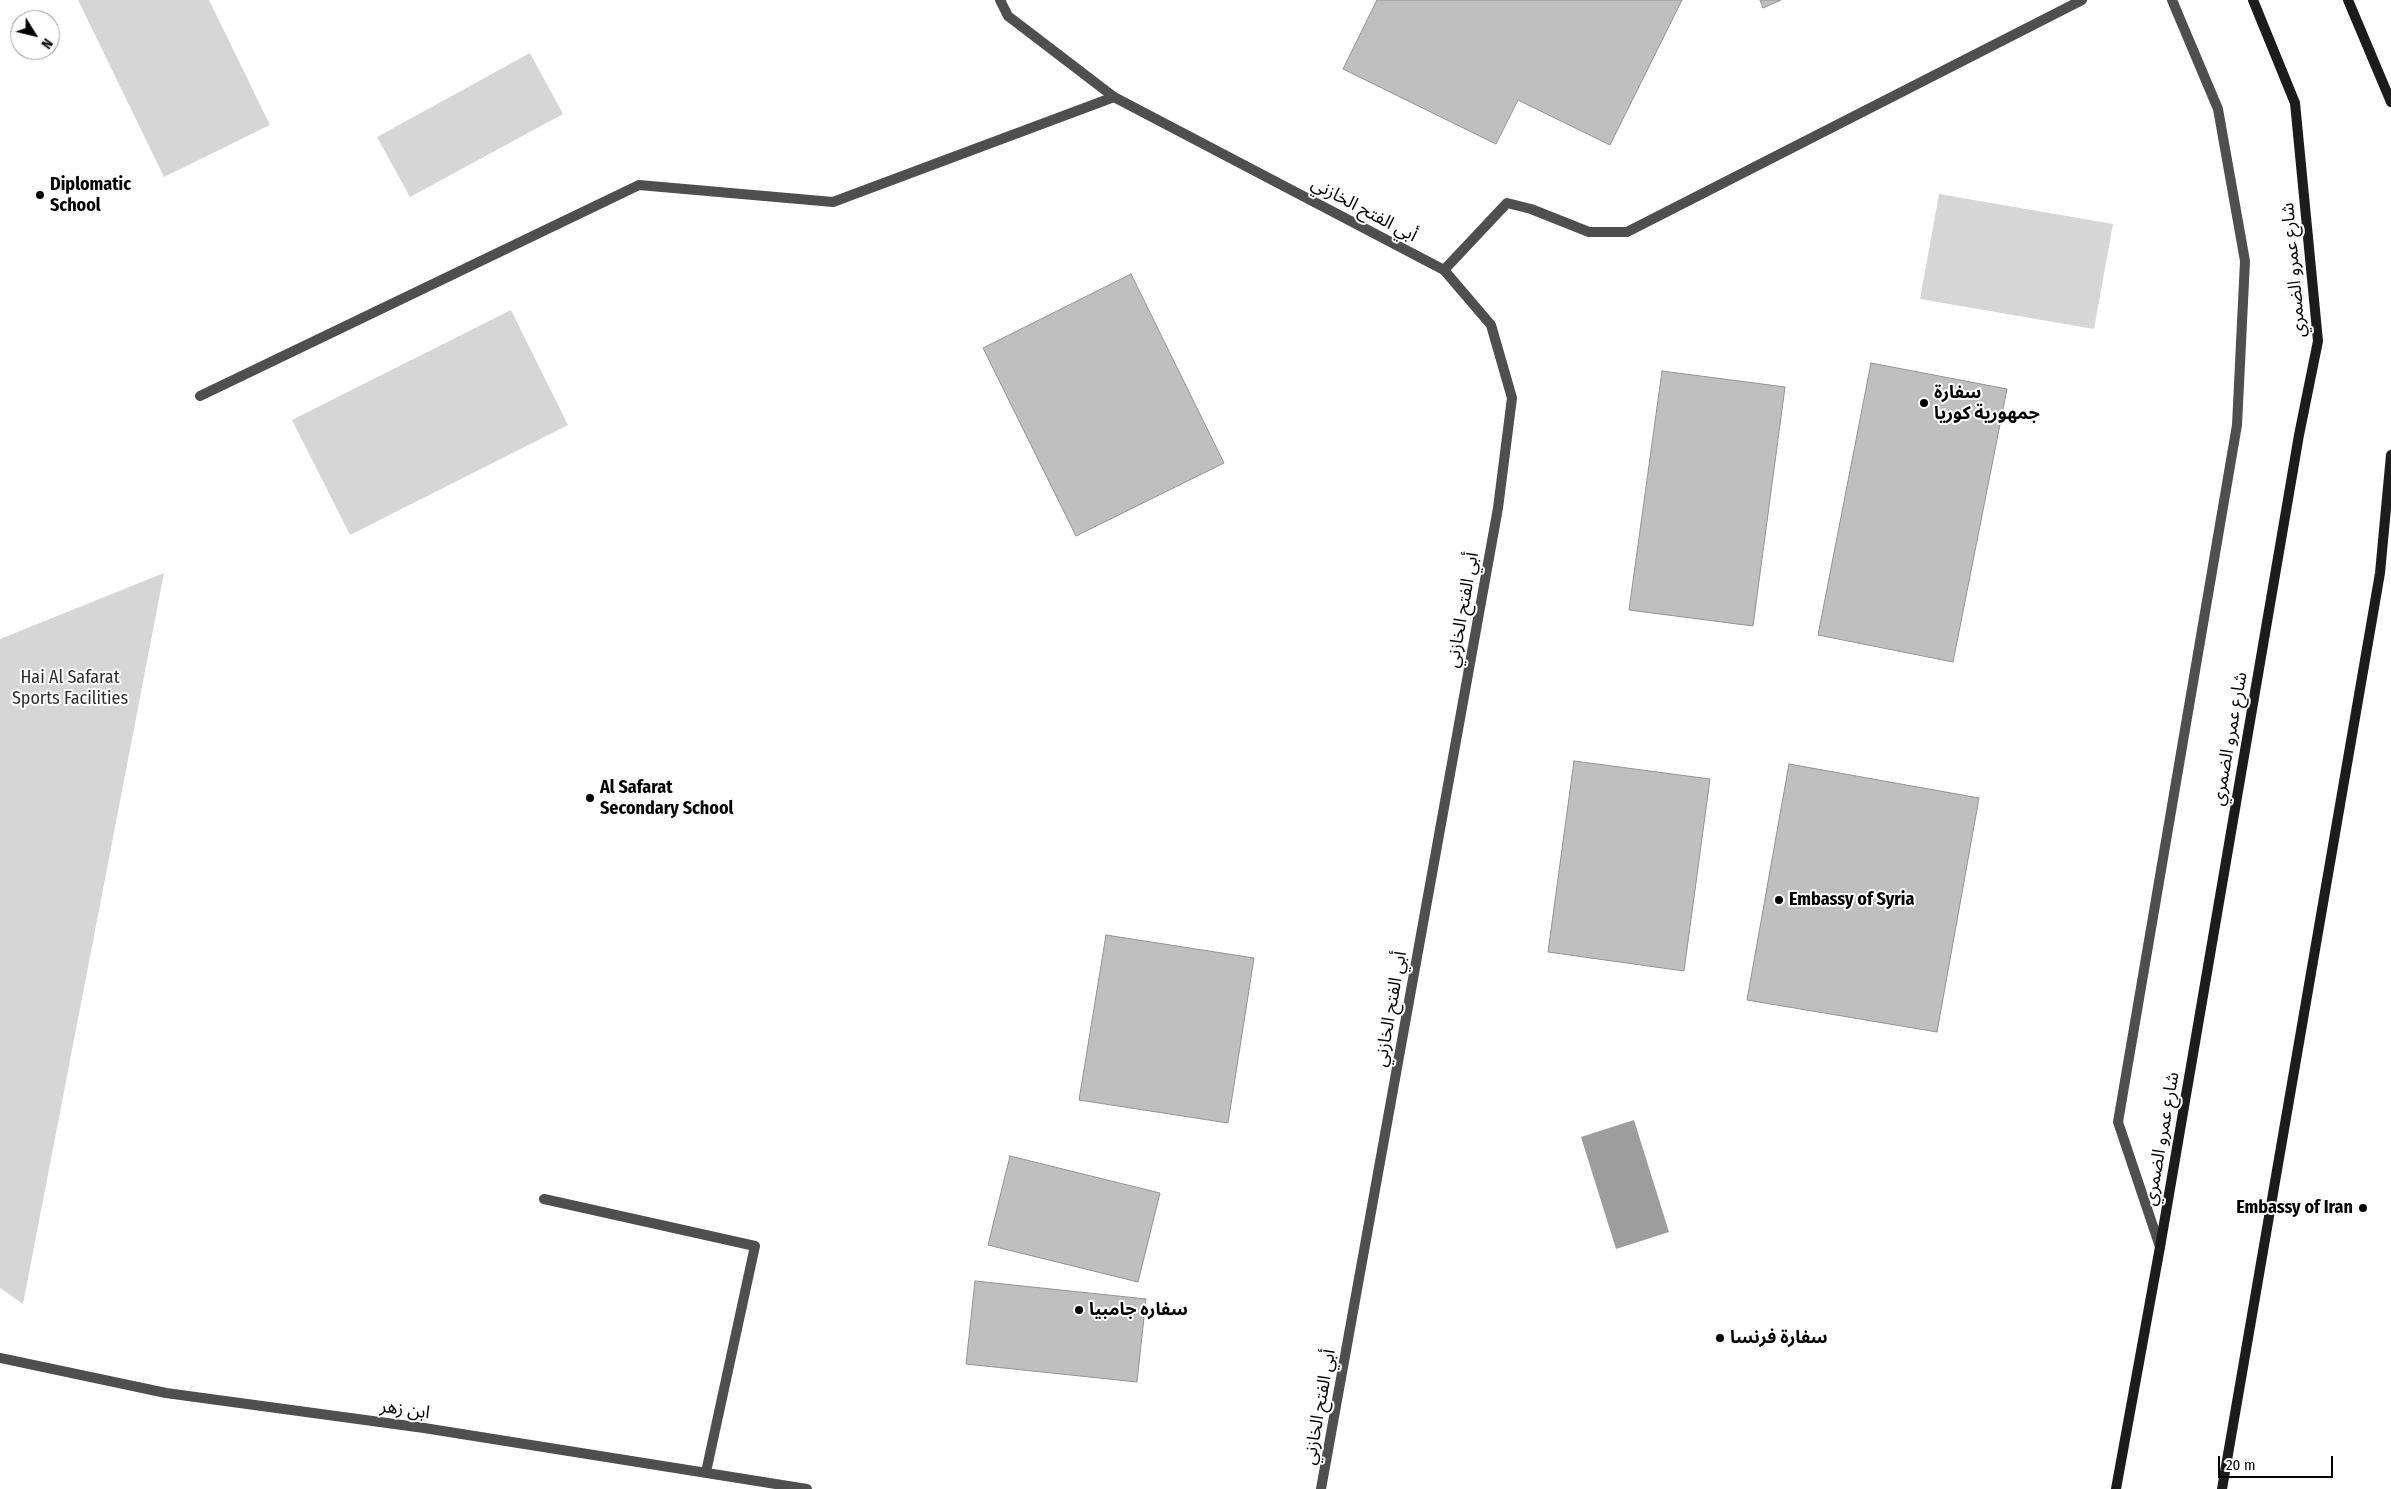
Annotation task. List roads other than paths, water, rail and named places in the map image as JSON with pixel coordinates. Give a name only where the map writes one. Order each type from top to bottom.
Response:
[{"type":"street","name":"أبي الفتح الخازني","points":[[1000,0],[1008,16],[1114,98],[1444,270],[1491,325],[1512,398],[1498,508],[1321,1489]]},
{"type":"street","points":[[1444,270],[1507,203],[1531,209],[1589,232],[1627,232],[2082,0]]},
{"type":"street","points":[[2160,1248],[2118,1122],[2237,425],[2245,261],[2218,109],[2172,0]]},
{"type":"street","name":"شارع عمرو الضمري","points":[[2116,1489],[2160,1248],[2297,444],[2318,341],[2295,103],[2253,0]]},
{"type":"street","points":[[2348,0],[2391,102]]},
{"type":"street","points":[[200,396],[639,186],[834,202],[1114,98]]},
{"type":"street","points":[[2222,1489],[2380,573],[2391,455]]},
{"type":"street","points":[[544,1199],[754,1246],[706,1472]]},
{"type":"street","name":"ابن زهر","points":[[0,1358],[166,1393],[424,1428],[807,1489]]},
{"type":"place","name":"Diplomatic School","points":[[40,195]]},
{"type":"place","name":"سفارة جمهورية كوريا","points":[[1924,403]]},
{"type":"place","name":"Al Safarat Secondary School","points":[[590,798]]},
{"type":"place","name":"Embassy of Syria","points":[[1779,900]]},
{"type":"place","name":"Embassy of Iran","points":[[2363,1208]]},
{"type":"place","name":"سفاره جامبيا","points":[[1079,1310]]},
{"type":"place","name":"سفارة فرنسا","points":[[1720,1338]]},
{"type":"park label","name":"Hai Al Safarat Sports Facilities","points":[[70,688]]}]
